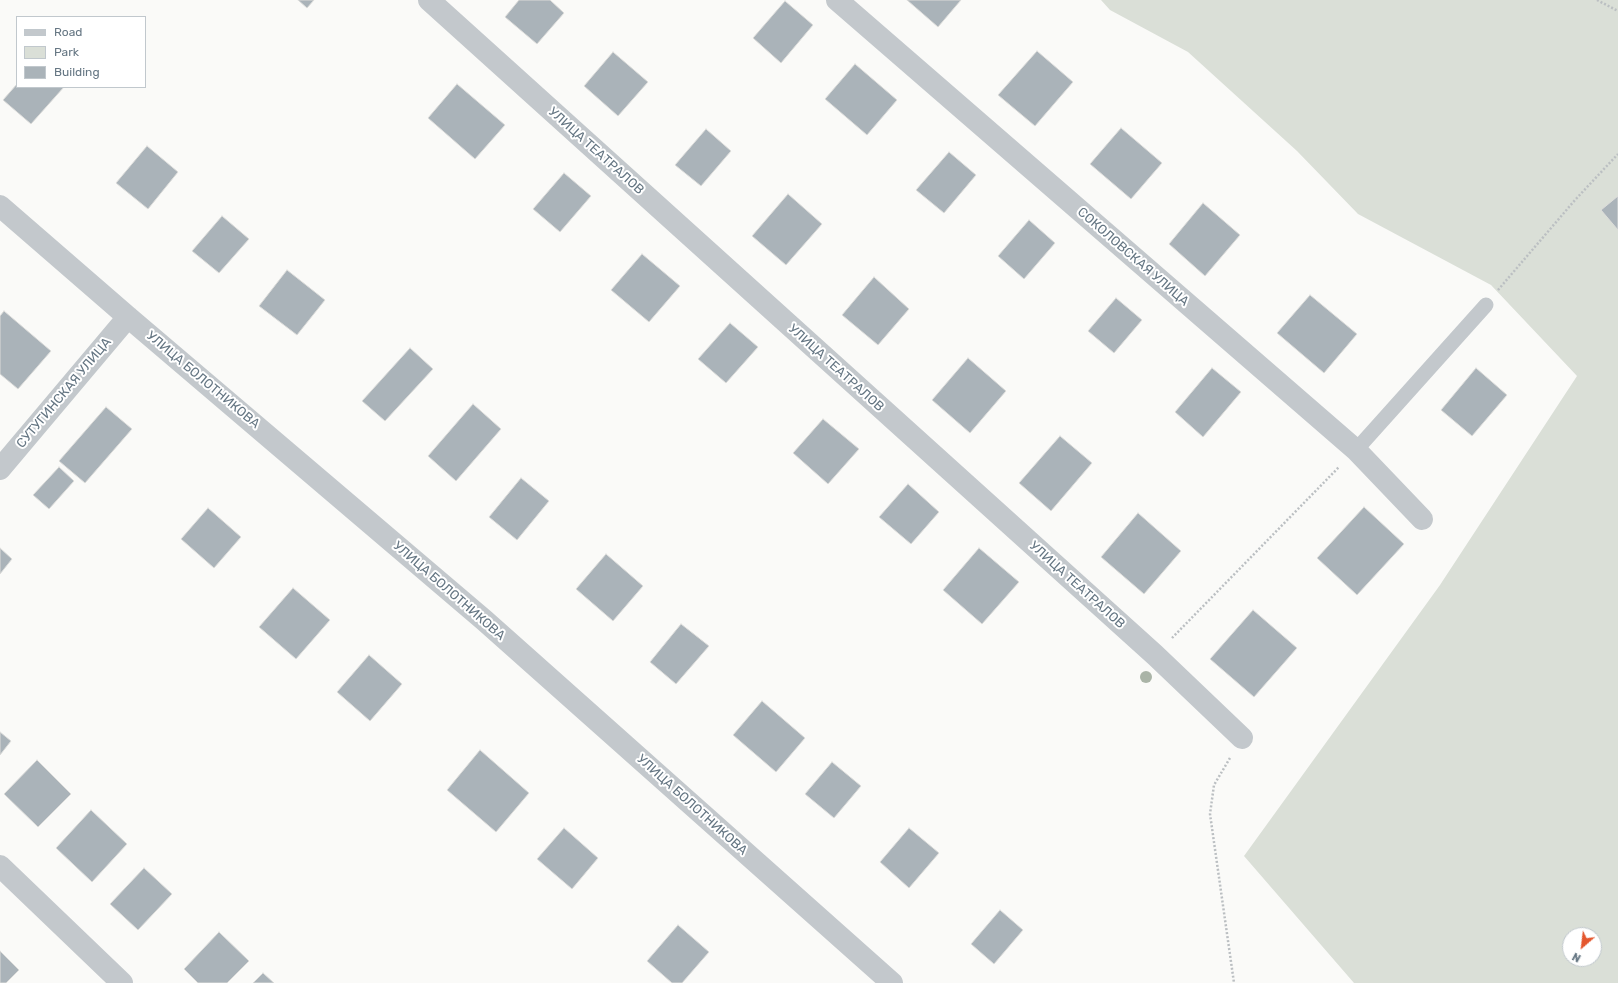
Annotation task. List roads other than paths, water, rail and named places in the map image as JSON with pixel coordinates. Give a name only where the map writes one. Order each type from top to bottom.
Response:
[{"type":"street","name":"УЛИЦА ТЕАТРАЛОВ","points":[[429,0],[1155,655],[1242,738]]},
{"type":"street","name":"СОКОЛОВСКАЯ УЛИЦА","points":[[838,0],[1356,450],[1422,520]]},
{"type":"street","name":"УЛИЦА БОЛОТНИКОВА","points":[[0,206],[484,620],[892,983]]},
{"type":"street","name":"СУТУГИНСКАЯ УЛИЦА","points":[[0,469],[128,317]]},
{"type":"street","points":[[0,866],[122,983]]},
{"type":"lane","points":[[1356,450],[1486,305]]}]
